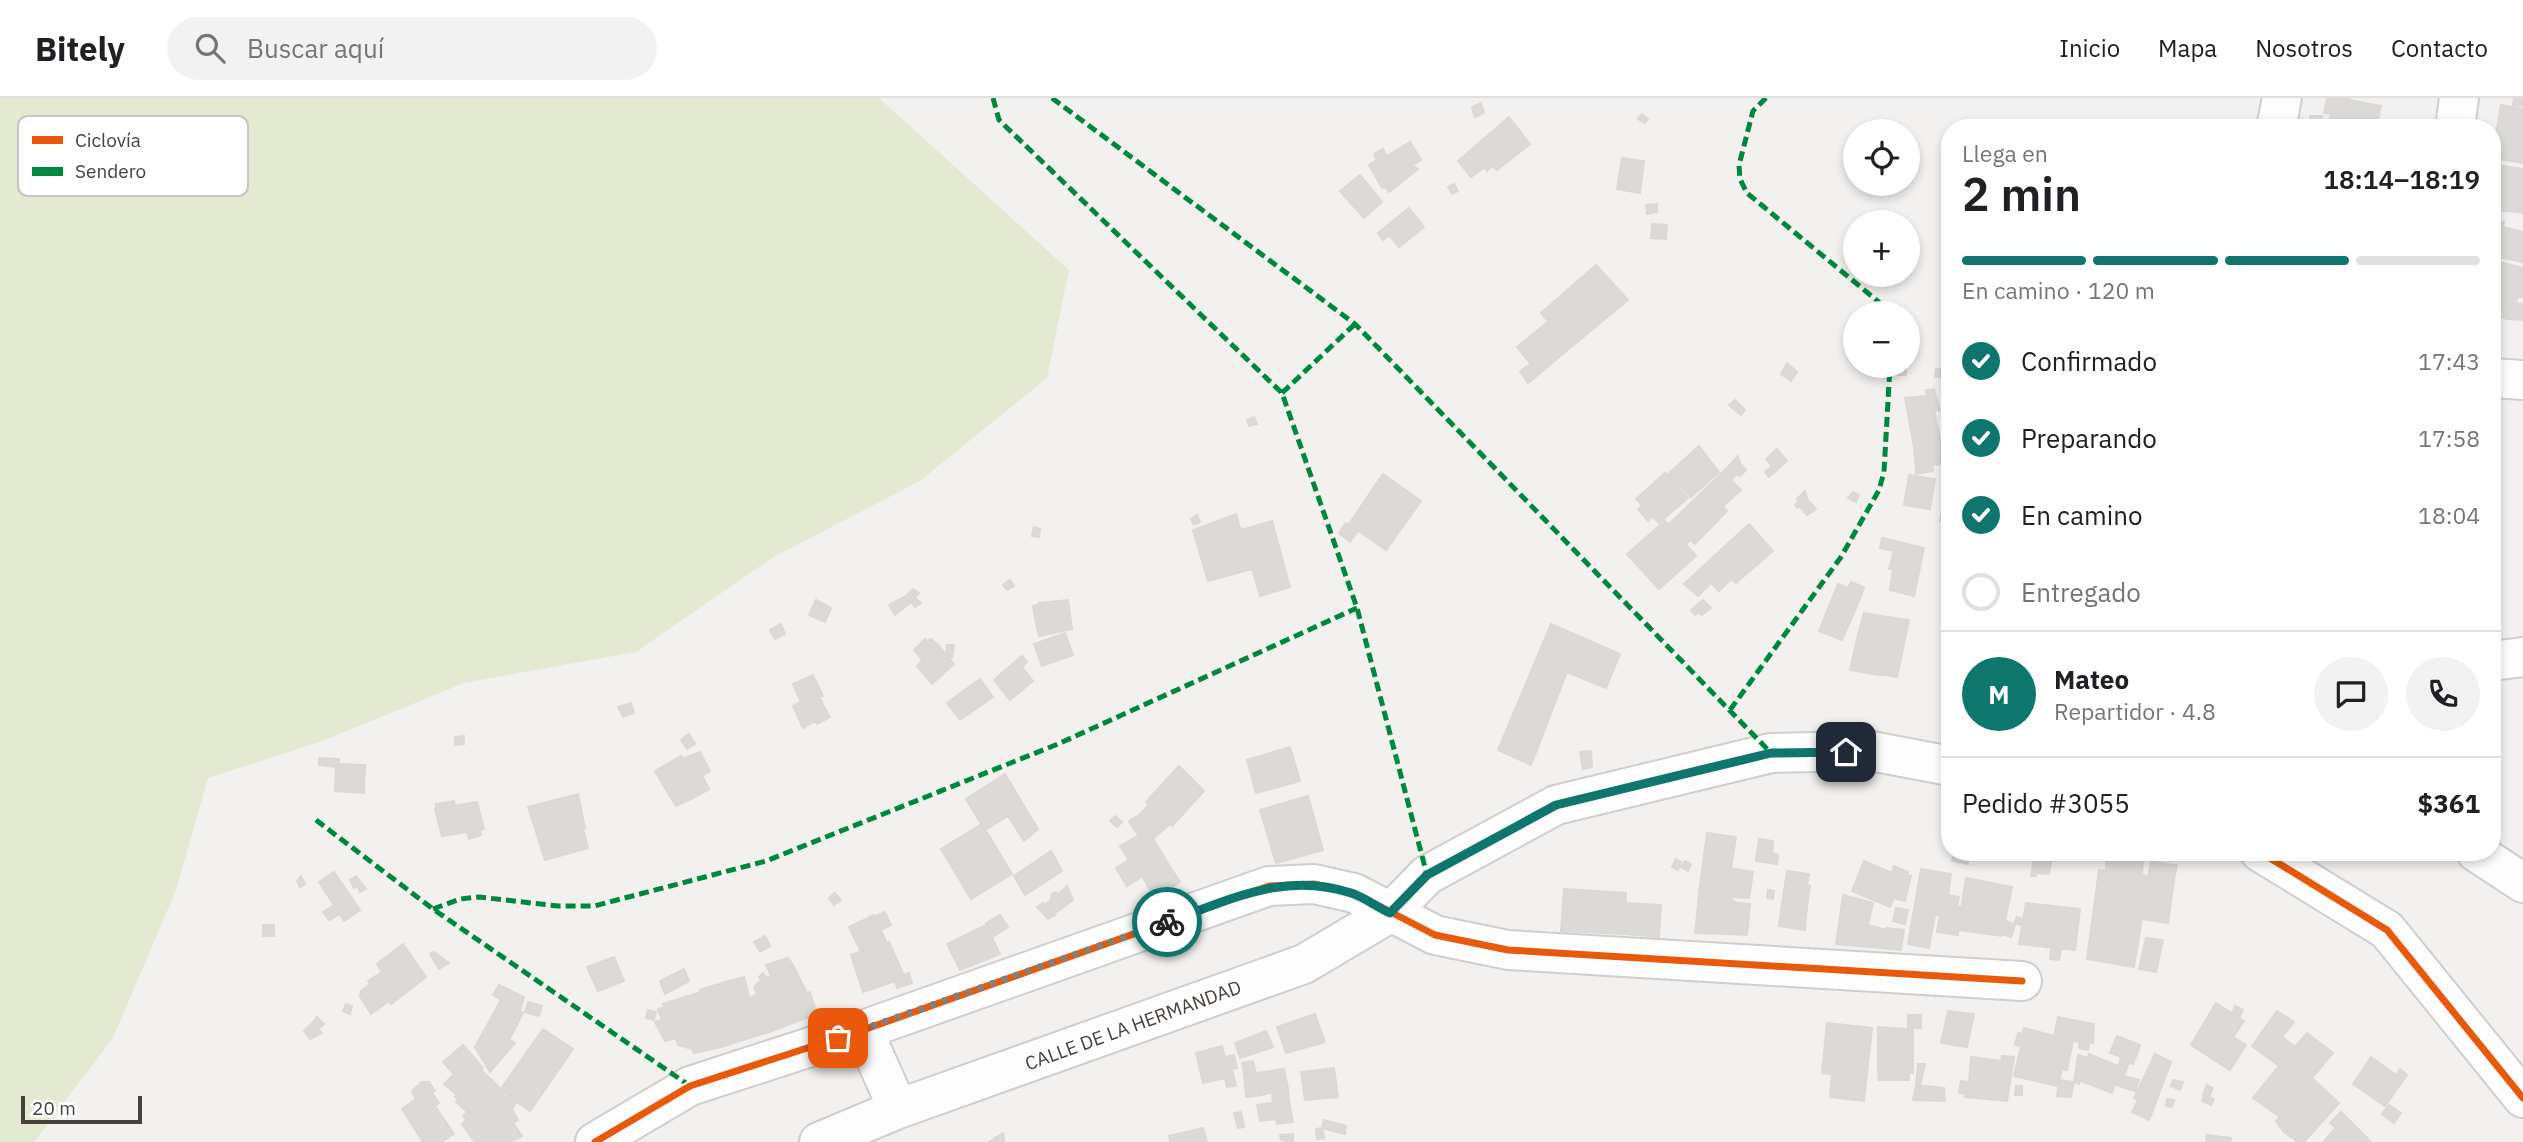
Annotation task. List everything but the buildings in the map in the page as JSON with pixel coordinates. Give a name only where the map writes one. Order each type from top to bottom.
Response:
[{"type":"street","points":[[2278,119],[2282,98]]},
{"type":"street","points":[[2456,119],[2459,98]]},
{"type":"street","points":[[2501,379],[2523,380]]},
{"type":"street","points":[[2501,660],[2523,657]]},
{"type":"street","name":"CALLE DE LA HERMANDAD","points":[[819,1142],[898,1109],[1304,964],[1390,913],[1427,875],[1556,805],[1771,753],[1871,751],[1941,764]]},
{"type":"street","points":[[2275,861],[2387,930],[2523,1098]]},
{"type":"street","points":[[2490,861],[2523,883]]},
{"type":"street","points":[[595,1142],[690,1086],[863,1030],[1269,886],[1314,884],[1354,893],[1435,935],[1508,950],[2022,981]]},
{"type":"street","points":[[863,1030],[898,1109]]},
{"type":"green space","points":[[0,98],[879,98],[1069,270],[1047,378],[920,481],[772,558],[636,652],[464,683],[320,742],[208,778],[176,890],[113,1038],[34,1142],[0,1142]]},
{"type":"marked path","points":[[993,98],[999,120],[1282,393],[1357,608],[1427,875]]},
{"type":"marked path","points":[[1052,98],[1355,324],[1771,753]]},
{"type":"marked path","points":[[1766,98],[1753,111],[1739,165],[1740,179],[1747,193],[1878,301]]},
{"type":"marked path","points":[[1282,393],[1355,324]]},
{"type":"marked path","points":[[1730,710],[1841,557],[1879,490],[1884,472],[1889,378]]},
{"type":"marked path","points":[[433,909],[460,899],[479,897],[558,906],[594,906],[766,861],[1058,744],[1357,608]]},
{"type":"marked path","points":[[316,820],[433,909],[690,1086]]},
{"type":"cycle path","points":[[2275,861],[2387,930],[2523,1098]]},
{"type":"cycle path","points":[[595,1142],[690,1086],[863,1030],[1269,886],[1314,884],[1354,893],[1435,935],[1508,950],[2022,981]]},
{"type":"way so far","points":[[838,1038],[1167,922]]},
{"type":"route","points":[[1167,922],[1269,886],[1314,884],[1354,893],[1390,913],[1427,875],[1556,805],[1771,753],[1846,752]]}]
